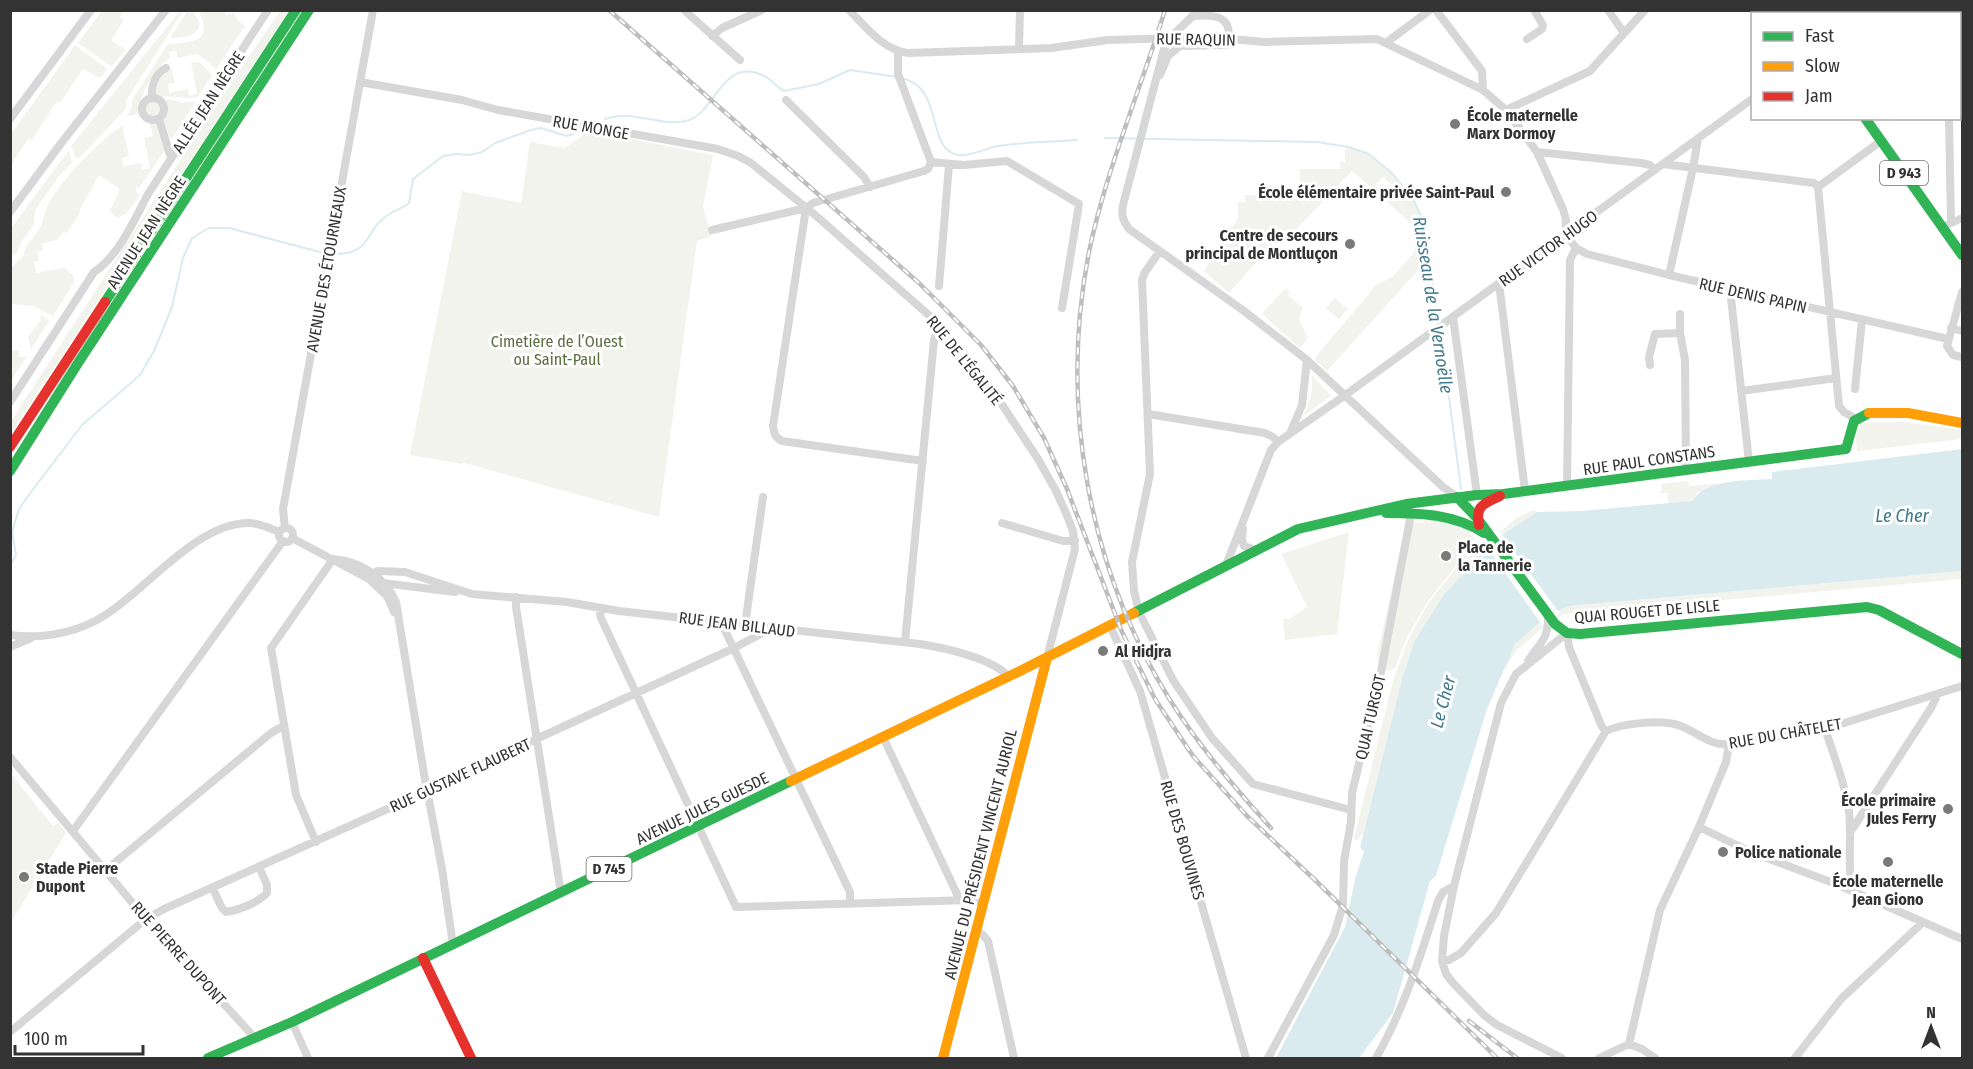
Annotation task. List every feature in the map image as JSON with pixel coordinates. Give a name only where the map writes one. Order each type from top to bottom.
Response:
[{"type":"main road","name":"AVENUE JEAN NÈGRE","points":[[10,447],[296,10]]},
{"type":"main road","name":"AVENUE JEAN NÈGRE","points":[[10,471],[309,10]]},
{"type":"main road","name":"D 943","points":[[1866,120],[1947,225],[1962,255]]},
{"type":"main road","points":[[1856,419],[1865,414],[1906,413],[1962,423]]},
{"type":"main road","name":"RUE PAUL CONSTANS","points":[[1357,514],[1457,497],[1503,494],[1846,449],[1852,424],[1856,419]]},
{"type":"main road","points":[[1478,514],[1490,500],[1503,494]]},
{"type":"main road","points":[[1477,495],[1478,514],[1486,533],[1548,614],[1551,627],[1567,633]]},
{"type":"main road","points":[[1457,497],[1478,514]]},
{"type":"main road","points":[[1357,514],[1427,514],[1459,519],[1486,533]]},
{"type":"main road","name":"AVENUE JULES GUESDE","points":[[208,1059],[292,1022],[1008,677],[1298,529],[1357,514]]},
{"type":"main road","name":"QUAI ROUGET DE LISLE","points":[[1567,633],[1580,634],[1867,607],[1879,610],[1962,654]]},
{"type":"main road","name":"AVENUE DU PRÉSIDENT VINCENT AURIOL","points":[[943,1059],[1047,658]]},
{"type":"main road","points":[[423,958],[471,1059]]},
{"type":"street","points":[[10,119],[91,10]]},
{"type":"street","points":[[10,212],[166,10]]},
{"type":"street","name":"ALLÉE JEAN NÈGRE","points":[[10,402],[94,272],[105,265],[123,238],[171,158],[267,10]]},
{"type":"street","name":"AVENUE DES ÉTOURNEAUX","points":[[282,530],[283,509],[373,10]]},
{"type":"street","points":[[684,10],[740,60]]},
{"type":"street","points":[[712,36],[722,28],[762,10]]},
{"type":"street","points":[[711,230],[806,208],[813,203],[928,169],[930,162],[899,77],[898,52],[886,46],[849,10]]},
{"type":"street","points":[[1019,49],[1020,10]]},
{"type":"street","points":[[1387,42],[1430,10]]},
{"type":"street","points":[[1436,10],[1482,71],[1482,90]]},
{"type":"street","points":[[1527,39],[1543,25],[1534,10]]},
{"type":"street","points":[[1608,10],[1624,33]]},
{"type":"street","points":[[1506,110],[1590,71],[1645,10]]},
{"type":"street","points":[[1153,91],[1168,56],[1180,46],[1227,45],[1228,26],[1217,16],[1196,14],[1176,32],[1164,49],[1158,68],[1121,214],[1129,229],[1244,311],[1307,360],[1443,487],[1457,497]]},
{"type":"street","name":"RUE RAQUIN","points":[[898,52],[1051,48],[1108,40],[1210,37],[1264,42],[1377,39],[1482,90],[1506,110],[1537,152],[1563,209],[1566,235]]},
{"type":"street","points":[[152,98],[156,76],[166,68]]},
{"type":"street","name":"RUE MONGE","points":[[360,82],[462,100],[498,110],[718,149],[752,163],[806,208]]},
{"type":"street","points":[[152,98],[164,105],[164,113],[159,119],[152,121],[143,114],[143,104],[152,98]]},
{"type":"street","points":[[786,100],[864,177],[870,187]]},
{"type":"street","name":"RUE VICTOR HUGO","points":[[1278,442],[1751,100]]},
{"type":"street","points":[[159,119],[171,158]]},
{"type":"street","points":[[1949,120],[1947,225],[1962,218]]},
{"type":"street","points":[[1669,275],[1694,168],[1698,139]]},
{"type":"street","points":[[1818,187],[1881,141]]},
{"type":"street","points":[[1537,152],[1641,163],[1650,165],[1655,170]]},
{"type":"street","points":[[930,162],[949,165],[1007,161],[1079,204],[1062,308]]},
{"type":"street","points":[[1663,164],[1814,183],[1818,187],[1839,406],[1856,419]]},
{"type":"street","points":[[939,286],[949,165]]},
{"type":"street","points":[[806,208],[773,426],[774,433],[782,441],[923,461]]},
{"type":"street","name":"RUE DE L'ÉGALITÉ","points":[[806,208],[940,325],[983,376],[1018,426],[1056,490],[1075,545]]},
{"type":"street","points":[[1566,235],[1576,248],[1570,260],[1567,486]]},
{"type":"street","name":"RUE DENIS PAPIN","points":[[1576,248],[1587,254],[1669,275],[1948,339]]},
{"type":"street","points":[[1160,251],[1142,280],[1150,474],[1132,562],[1134,591],[1139,612],[1173,680],[1212,738],[1253,784],[1351,810]]},
{"type":"street","points":[[1499,283],[1525,491]]},
{"type":"street","points":[[1730,289],[1749,462]]},
{"type":"street","points":[[1962,292],[1947,346],[1949,352],[1962,357]]},
{"type":"street","points":[[1680,314],[1680,333],[1685,360],[1686,470]]},
{"type":"street","points":[[1453,317],[1477,495]]},
{"type":"street","points":[[1854,389],[1862,320]]},
{"type":"street","points":[[905,642],[934,340],[940,325]]},
{"type":"street","points":[[1951,328],[1962,332]]},
{"type":"street","points":[[1650,365],[1649,357],[1655,334],[1680,333]]},
{"type":"street","points":[[1290,433],[1302,405],[1307,360]]},
{"type":"street","points":[[1741,391],[1836,378]]},
{"type":"street","points":[[1148,414],[1265,433],[1278,442],[1271,450],[1226,565]]},
{"type":"street","points":[[1398,513],[1435,507],[1442,500],[1443,487]]},
{"type":"street","points":[[745,625],[763,497]]},
{"type":"street","name":"QUAI TURGOT","points":[[1268,1059],[1334,935],[1343,905],[1344,861],[1351,822],[1352,793],[1381,672],[1412,514]]},
{"type":"street","points":[[1408,530],[1427,514]]},
{"type":"street","points":[[1245,518],[1242,540],[1246,548],[1256,550]]},
{"type":"street","points":[[10,647],[37,636],[75,629],[114,610],[196,543],[213,532],[234,525],[250,523],[292,532],[292,538]]},
{"type":"street","points":[[1002,524],[1075,545],[1047,658]]},
{"type":"street","points":[[282,530],[280,538],[283,541]]},
{"type":"street","points":[[283,541],[287,542],[292,538]]},
{"type":"street","points":[[292,538],[333,559],[342,559],[384,583],[459,592]]},
{"type":"street","points":[[73,831],[283,541]]},
{"type":"street","points":[[316,842],[296,795],[271,648],[333,559]]},
{"type":"street","points":[[372,578],[378,571],[405,572],[459,592]]},
{"type":"street","points":[[372,578],[387,596],[399,624]]},
{"type":"street","points":[[384,583],[390,589],[396,602]]},
{"type":"street","points":[[404,585],[397,592],[396,602],[453,945]]},
{"type":"street","name":"RUE JEAN BILLAUD","points":[[459,592],[905,642],[941,648],[984,662],[1003,671],[1008,677]]},
{"type":"street","points":[[516,597],[561,892]]},
{"type":"street","points":[[599,608],[601,618],[635,694],[736,907],[958,900],[983,903]]},
{"type":"street","points":[[721,622],[850,892],[850,904]]},
{"type":"street","name":"RUE DES BOUVINES","points":[[1110,626],[1140,691],[1246,1059]]},
{"type":"street","points":[[1526,665],[1551,627]]},
{"type":"street","name":"RUE GUSTAVE FLAUBERT","points":[[10,1032],[146,919],[537,740],[772,628]]},
{"type":"street","points":[[1562,1059],[1497,1025],[1452,983],[1442,961],[1461,953],[1496,913],[1606,731],[1602,727],[1569,648],[1567,633]]},
{"type":"street","name":"QUAI ROUGET DE LISLE","points":[[1442,961],[1444,936],[1455,886],[1501,703],[1516,674],[1567,633]]},
{"type":"street","points":[[10,635],[37,636]]},
{"type":"street","name":"RUE DU CHÂTELET","points":[[1606,731],[1628,724],[1664,723],[1683,726],[1718,744],[1729,744],[1825,729],[1962,686]]},
{"type":"street","points":[[1851,831],[1934,703],[1935,695]]},
{"type":"street","points":[[106,870],[271,733],[283,726]]},
{"type":"street","points":[[1825,729],[1849,807],[1852,891]]},
{"type":"street","points":[[883,737],[958,900]]},
{"type":"street","points":[[1629,1044],[1660,910],[1699,827],[1726,762],[1729,744]]},
{"type":"street","name":"RUE PIERRE DUPONT","points":[[10,757],[146,919],[255,1038]]},
{"type":"street","points":[[1699,827],[1751,852],[1852,891],[1962,939]]},
{"type":"street","points":[[212,887],[226,912],[243,907],[261,899],[267,893],[267,885],[259,867]]},
{"type":"street","points":[[1376,1059],[1403,1006],[1438,901],[1443,892],[1455,886]]},
{"type":"street","points":[[1795,1059],[1841,999],[1923,923]]},
{"type":"street","points":[[976,930],[988,941],[1014,1059]]},
{"type":"street","points":[[292,1022],[308,1059]]},
{"type":"street","points":[[1599,1059],[1629,1044],[1642,1049],[1655,1059]]},
{"type":"green space","points":[[188,10],[193,11],[200,23],[199,28],[189,36],[170,38]]},
{"type":"green space","points":[[281,10],[289,11],[11,433],[11,421],[226,90]]},
{"type":"green space","points":[[102,11],[124,11],[120,17],[124,20],[111,40],[126,50],[111,66],[78,43]]},
{"type":"green space","points":[[180,11],[183,11],[126,101],[126,109],[79,158],[75,158],[71,146]]},
{"type":"green space","points":[[199,11],[225,11],[226,15],[234,13],[237,20],[245,26],[216,69],[198,54],[178,58],[176,50],[169,52],[170,58],[159,68],[144,91],[139,114],[127,116],[132,107],[132,100],[167,45],[192,41],[202,35],[203,22]]},
{"type":"green space","points":[[75,45],[107,69],[100,78],[83,69],[60,103],[57,101],[32,140],[29,138],[11,165],[11,134]]},
{"type":"green space","points":[[200,62],[212,75],[198,97],[159,98],[155,94],[160,79],[172,69],[175,83],[168,84],[169,93],[188,89],[189,96],[197,94],[191,63]]},
{"type":"green space","points":[[169,99],[183,103],[196,101],[171,140],[163,120],[167,111],[164,101]]},
{"type":"green space","points":[[150,101],[156,101],[161,109],[159,115],[150,117],[145,112],[145,106]]},
{"type":"green space","points":[[150,123],[158,123],[165,150],[139,188],[136,187],[139,196],[127,213],[117,218],[110,211],[120,189],[99,175],[67,233],[63,232],[58,239],[42,244],[43,250],[37,252],[39,261],[34,262],[36,273],[65,268],[72,274],[75,281],[53,316],[33,306],[11,304],[12,268],[23,257],[55,193],[93,150],[122,126],[129,156],[122,158],[123,166],[141,163],[142,170],[150,168],[144,138],[153,136]]},
{"type":"green space","name":"Cimetière de l’Ouest ou Saint-Paul","points":[[590,131],[713,155],[703,207],[711,236],[697,241],[659,517],[464,463],[410,455],[462,191],[521,203],[530,142],[564,148]]},
{"type":"green space","points":[[1349,147],[1369,154],[1393,174],[1414,201],[1423,220],[1429,258],[1327,371],[1314,359],[1376,285],[1392,277],[1413,254],[1416,240],[1412,224],[1387,202],[1397,190],[1383,177],[1372,188],[1352,171],[1286,240],[1280,235],[1229,293],[1204,271],[1238,218],[1238,202],[1245,202],[1245,195],[1299,198],[1300,169],[1340,169],[1340,161],[1345,162],[1345,150]]},
{"type":"green space","points":[[69,150],[72,163],[59,176],[35,210],[34,224],[20,244],[17,253],[11,255],[11,228]]},
{"type":"green space","points":[[1285,288],[1290,293],[1288,295],[1303,308],[1299,319],[1308,338],[1300,348],[1262,314]]},
{"type":"green space","points":[[1335,298],[1348,309],[1339,319],[1326,308]]},
{"type":"green space","points":[[41,315],[49,321],[31,349],[28,337],[40,321]]},
{"type":"green space","points":[[18,350],[20,357],[27,356],[11,381],[11,351]]},
{"type":"green space","points":[[1312,375],[1331,396],[1303,416],[1311,396]]},
{"type":"green space","points":[[1902,422],[1962,430],[1962,439],[1857,451],[1854,423]]},
{"type":"green space","points":[[1688,481],[1689,486],[1720,483],[1697,493],[1692,501],[1669,505],[1667,493],[1661,493],[1662,484]]},
{"type":"green space","points":[[1533,510],[1537,512],[1502,535],[1500,532],[1517,518]]},
{"type":"green space","points":[[1424,516],[1466,525],[1477,548],[1455,567],[1428,601],[1407,637],[1395,668],[1389,671],[1380,669],[1377,656],[1404,532],[1414,522],[1423,523]]},
{"type":"green space","points":[[1349,532],[1337,634],[1285,640],[1283,619],[1289,619],[1307,607],[1281,554]]},
{"type":"green space","points":[[1475,552],[1477,557],[1472,565],[1444,594],[1414,642],[1402,679],[1363,833],[1356,841],[1354,838],[1394,677],[1409,638],[1429,602],[1456,568]]},
{"type":"green space","points":[[1962,571],[1962,579],[1564,614],[1540,630],[1517,650],[1501,675],[1510,651],[1525,633],[1569,606]]},
{"type":"green space","name":"Stade Pierre Dupont","points":[[11,774],[53,826],[59,823],[66,833],[11,922]]},
{"type":"water","name":"Le Cher","points":[[1962,449],[1962,571],[1569,606],[1540,622],[1515,644],[1487,709],[1436,876],[1430,881],[1393,1013],[1359,1058],[1276,1058],[1345,927],[1355,879],[1364,851],[1360,847],[1402,679],[1414,642],[1444,594],[1472,565],[1477,557],[1475,552],[1478,549],[1475,546],[1479,543],[1484,547],[1537,512],[1581,511],[1692,501],[1707,488],[1717,484],[1772,479],[1772,472]]},
{"type":"pier","points":[[1500,532],[1561,613],[1540,626],[1540,622],[1484,543]]},
{"type":"waterway","name":"Ruisseau de la Vernoëlle","points":[[605,119],[626,116],[666,122],[686,121],[696,117],[728,80],[737,74],[748,72],[765,76],[784,91],[819,84],[850,70],[897,77]]},
{"type":"waterway","name":"Ruisseau de la Vernoëlle","points":[[902,78],[915,84],[924,93],[941,142],[948,150],[958,155],[968,155],[1008,145],[1077,140]]},
{"type":"waterway","name":"Ruisseau de la Vernoëlle","points":[[337,254],[349,253],[363,245],[381,221],[409,203],[413,179],[443,156],[482,152],[495,143],[541,128],[567,136],[573,134]]},
{"type":"waterway","name":"Ruisseau de la Vernoëlle","points":[[1105,138],[1317,142],[1349,147],[1369,154],[1393,174],[1414,201],[1423,220],[1439,323]]},
{"type":"waterway","name":"Ruisseau de la Vernoëlle","points":[[10,565],[16,555],[12,532],[19,509],[82,425],[140,375],[154,351],[172,307],[183,258],[192,238],[209,228],[229,228],[320,252]]},
{"type":"waterway","name":"Ruisseau de la Vernoëlle","points":[[1440,328],[1461,489]]},
{"type":"railway","points":[[609,10],[919,283],[981,345],[1013,386],[1044,438],[1067,489],[1122,632],[1155,699],[1193,756],[1247,816],[1497,1058]]},
{"type":"railway","points":[[1165,10],[1114,161],[1089,252],[1081,310],[1077,368],[1080,426],[1088,484],[1100,541],[1119,596],[1142,649],[1170,700],[1193,734],[1271,828]]},
{"type":"railway","points":[[1469,1021],[1517,1058]]},
{"type":"traffic: fast","points":[[105,302],[296,10]]},
{"type":"traffic: fast","points":[[10,471],[309,10]]},
{"type":"traffic: fast","points":[[1866,120],[1962,255]]},
{"type":"traffic: fast","points":[[1134,613],[1298,529],[1406,504],[1503,494],[1846,449],[1854,421],[1869,413]]},
{"type":"traffic: fast","points":[[1457,497],[1477,518],[1555,624],[1567,633],[1580,634],[1867,607],[1879,610],[1962,654]]},
{"type":"traffic: fast","points":[[1386,513],[1424,514],[1449,518],[1484,533]]},
{"type":"traffic: fast","points":[[208,1058],[292,1022],[791,781]]},
{"type":"traffic: slow","points":[[1869,413],[1908,413],[1962,423]]},
{"type":"traffic: slow","points":[[791,781],[1020,671],[1134,613]]},
{"type":"traffic: slow","points":[[943,1058],[1047,658]]},
{"type":"traffic: jam","points":[[10,447],[105,302]]},
{"type":"traffic: jam","points":[[1479,525],[1478,513],[1482,506],[1500,496]]},
{"type":"traffic: jam","points":[[423,958],[471,1058]]},
{"type":"place","name":"École maternelle Marx Dormoy","points":[[1455,124]]},
{"type":"place","name":"École élémentaire privée Saint-Paul","points":[[1506,192]]},
{"type":"place","name":"Centre de secours principal de Montluçon","points":[[1350,244]]},
{"type":"place","name":"Place de la Tannerie","points":[[1446,556]]},
{"type":"place","name":"Al Hidjra","points":[[1103,651]]},
{"type":"place","name":"École primaire Jules Ferry","points":[[1948,809]]},
{"type":"place","name":"Police nationale","points":[[1723,852]]},
{"type":"place","name":"École maternelle Jean Giono","points":[[1888,862]]},
{"type":"place","name":"Stade Pierre Dupont","points":[[24,877]]}]
